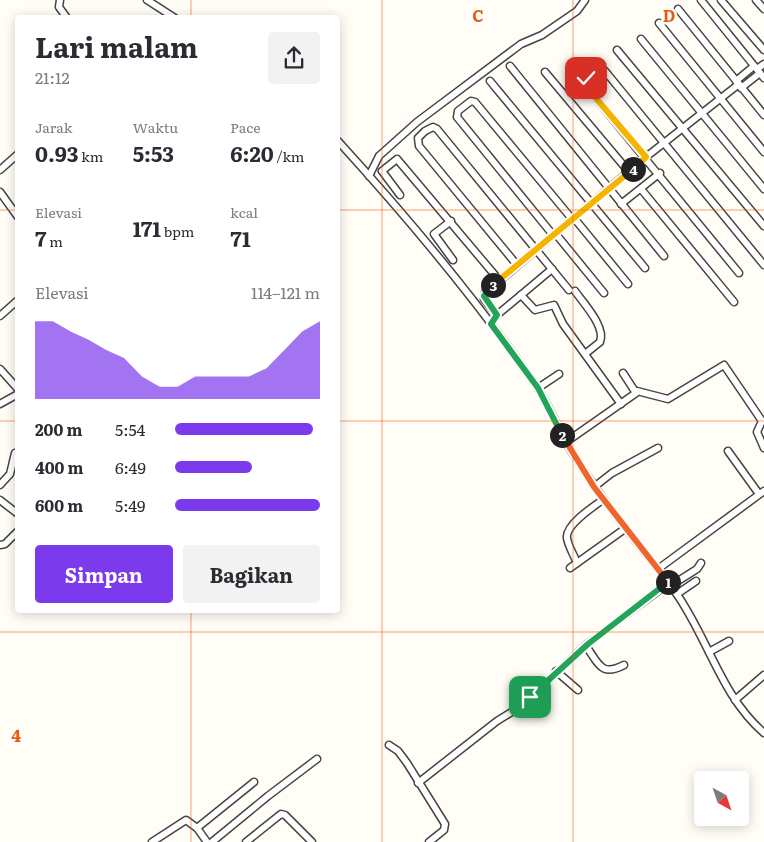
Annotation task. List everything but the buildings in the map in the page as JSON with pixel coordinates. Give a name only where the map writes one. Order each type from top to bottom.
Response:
[{"type":"street","points":[[60,0],[59,7],[66,15]]},
{"type":"street","points":[[147,0],[170,15]]},
{"type":"street","points":[[369,176],[379,156],[417,122],[514,48],[542,35],[577,11],[585,0]]},
{"type":"street","points":[[701,0],[759,71]]},
{"type":"street","points":[[722,0],[764,50]]},
{"type":"street","points":[[756,0],[764,9]]},
{"type":"street","points":[[678,9],[764,115]]},
{"type":"street","points":[[659,23],[764,152]]},
{"type":"street","points":[[641,39],[764,189]]},
{"type":"street","points":[[617,50],[764,226]]},
{"type":"street","points":[[497,315],[484,296],[500,280],[646,157],[739,84],[759,71],[764,64]]},
{"type":"street","points":[[510,66],[664,256]]},
{"type":"street","points":[[739,272],[586,85],[586,78],[590,73],[599,68],[605,71],[764,265]]},
{"type":"street","points":[[545,72],[629,172]]},
{"type":"street","points":[[490,80],[645,268]]},
{"type":"street","points":[[604,293],[456,117],[462,106],[471,101],[476,102],[628,284]]},
{"type":"street","points":[[516,265],[419,146],[418,138],[424,130],[433,127],[437,129],[535,250],[596,321],[601,333],[600,342],[585,354]]},
{"type":"street","points":[[340,143],[491,324],[538,388],[566,442],[594,487],[677,594],[735,700],[754,725],[764,733]]},
{"type":"street","points":[[0,170],[15,157]]},
{"type":"street","points":[[400,195],[382,171],[397,158],[500,280]]},
{"type":"street","points":[[621,204],[660,174]]},
{"type":"street","points":[[641,188],[734,302]]},
{"type":"street","points":[[0,192],[15,213]]},
{"type":"street","points":[[451,221],[434,234],[453,260]]},
{"type":"street","points":[[491,324],[497,315],[552,269]]},
{"type":"street","points":[[521,295],[535,310],[554,305],[564,324],[621,404]]},
{"type":"street","points":[[0,316],[15,303]]},
{"type":"street","points":[[623,373],[637,391],[668,399],[724,366],[762,421],[757,432],[764,448]]},
{"type":"street","points":[[0,369],[15,386]]},
{"type":"street","points":[[538,388],[559,374]]},
{"type":"street","points":[[566,442],[637,391]]},
{"type":"street","points":[[0,404],[15,396]]},
{"type":"street","points":[[594,487],[612,473],[658,448]]},
{"type":"street","points":[[658,569],[762,492],[728,451]]},
{"type":"street","points":[[0,485],[14,471],[15,453]]},
{"type":"street","points":[[0,500],[15,512]]},
{"type":"street","points":[[577,563],[567,538],[568,530],[589,510],[604,500]]},
{"type":"street","points":[[570,568],[626,528]]},
{"type":"street","points":[[0,545],[5,544],[15,534]]},
{"type":"street","points":[[418,783],[497,721],[520,707],[556,671],[586,646],[670,584],[697,569],[702,563]]},
{"type":"street","points":[[677,594],[696,581]]},
{"type":"street","points":[[709,652],[729,641]]},
{"type":"street","points":[[586,646],[604,669],[612,671],[624,665]]},
{"type":"street","points":[[556,671],[578,690]]},
{"type":"street","points":[[735,700],[764,675]]},
{"type":"street","points":[[389,746],[398,751],[445,824],[444,830],[429,842]]},
{"type":"street","points":[[212,842],[317,759]]},
{"type":"street","points":[[196,828],[254,782]]},
{"type":"street","points":[[246,842],[281,814],[285,815],[312,842]]},
{"type":"street","points":[[152,842],[186,820],[196,828],[207,842]]},
{"type":"route","points":[[530,697],[588,644],[669,583],[594,487],[566,442],[538,388],[491,324],[497,315],[484,298],[485,293],[646,157],[588,89],[585,82],[586,78]]}]
